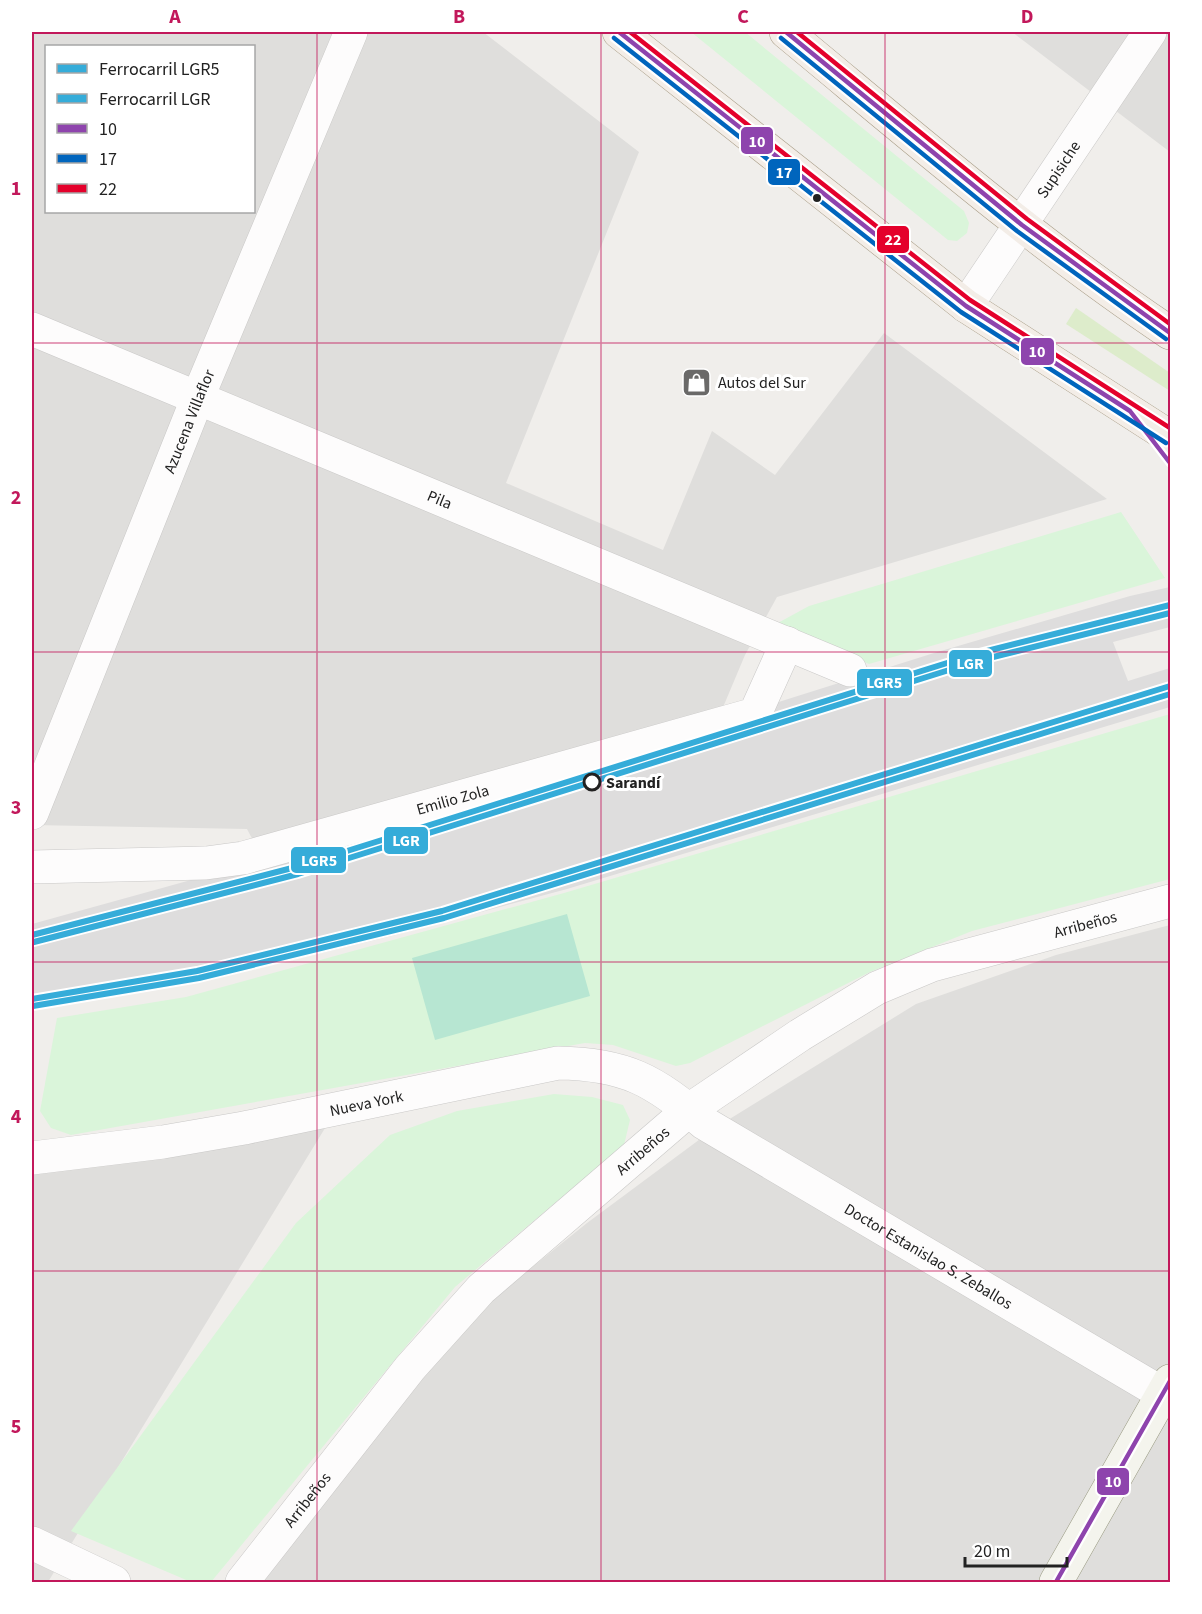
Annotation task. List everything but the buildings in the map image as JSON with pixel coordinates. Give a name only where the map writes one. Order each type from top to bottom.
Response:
[{"type":"main road","points":[[619,32],[966,306],[1170,437]]},
{"type":"main road","points":[[786,32],[1021,226],[1089,279],[1170,333]]},
{"type":"main road","points":[[1130,411],[1170,463]]},
{"type":"main road","points":[[1056,1582],[1168,1391]]},
{"type":"street","name":"Azucena Villaflor","points":[[32,813],[198,397],[351,32]]},
{"type":"street","name":"Supisiche","points":[[966,306],[1150,32]]},
{"type":"street","name":"Pila","points":[[32,330],[198,397],[850,670]]},
{"type":"street","name":"Emilio Zola","points":[[32,867],[206,863],[243,858],[755,714],[787,643]]},
{"type":"street","name":"Arribeños","points":[[242,1582],[410,1368],[482,1289],[689,1110],[800,1035],[877,988],[932,966],[1170,901]]},
{"type":"street","name":"Nueva York","points":[[32,1158],[163,1142],[244,1128],[558,1063],[593,1064],[631,1073],[660,1088],[689,1110]]},
{"type":"street","name":"Doctor Estanislao S. Zeballos","points":[[689,1110],[704,1123],[1168,1391]]},
{"type":"street","points":[[35,1554],[114,1582]]},
{"type":"shaded area","points":[[32,32],[483,32],[639,152],[506,483],[663,550],[712,431],[775,475],[884,333],[1107,499],[777,597],[745,655],[721,712],[257,848],[247,829],[32,825]]},
{"type":"shaded area","points":[[1012,32],[1170,32],[1170,152]]},
{"type":"shaded area","points":[[1170,925],[1170,1582],[262,1582],[398,1407],[484,1306],[587,1223],[715,1128],[916,1004],[1056,955]]},
{"type":"shaded area","points":[[333,1115],[48,1582],[32,1582],[32,1151]]},
{"type":"green space","points":[[691,32],[745,32],[964,211],[969,223],[967,233],[957,241],[948,240]]},
{"type":"green space","points":[[1076,308],[1170,373],[1170,391],[1066,324]]},
{"type":"green space","points":[[1121,512],[1165,578],[869,664],[776,624],[809,606]]},
{"type":"green space","points":[[1170,714],[1170,879],[972,931],[870,972],[690,1063],[676,1066],[613,1045],[585,1043],[71,1135],[51,1128],[40,1111],[57,1018],[186,997],[564,893]]},
{"type":"green space","points":[[567,914],[590,996],[435,1040],[412,958]]},
{"type":"green space","points":[[554,1094],[592,1097],[623,1105],[630,1120],[624,1145],[455,1287],[211,1582],[191,1582],[71,1531],[296,1223],[390,1135],[457,1111]]},
{"type":"pier","points":[[1170,587],[1170,627],[1113,642],[1128,681],[1170,668],[1170,707],[567,889],[392,936],[201,982],[32,1009],[32,924],[382,827],[934,653],[1130,596]]},
{"type":"rail line","name":"LGR5","points":[[32,935],[296,867],[979,653],[1170,605]]},
{"type":"rail line","name":"LGR","points":[[34,942],[298,874],[981,660],[1170,613]]},
{"type":"rail line","name":"LGR5","points":[[32,999],[197,971],[442,911],[1170,686]]},
{"type":"rail line","name":"LGR","points":[[33,1006],[199,978],[444,918],[1170,694]]},
{"type":"transit line","name":"10","points":[[619,32],[966,306],[1130,411],[1170,463]]},
{"type":"transit line","name":"22","points":[[630,32],[970,300],[1170,428]]},
{"type":"transit line","name":"10","points":[[786,32],[1022,225],[1170,333]]},
{"type":"transit line","name":"22","points":[[797,32],[1027,219],[1170,324]]},
{"type":"transit line","name":"17","points":[[614,38],[961,312],[1166,443]]},
{"type":"transit line","name":"17","points":[[781,38],[1017,231],[1166,339]]},
{"type":"transit line","name":"10","points":[[1056,1582],[1170,1381]]},
{"type":"place","name":"Autos del Sur","points":[[697,382]]},
{"type":"place","name":"Sarandí","points":[[592,782]]}]
